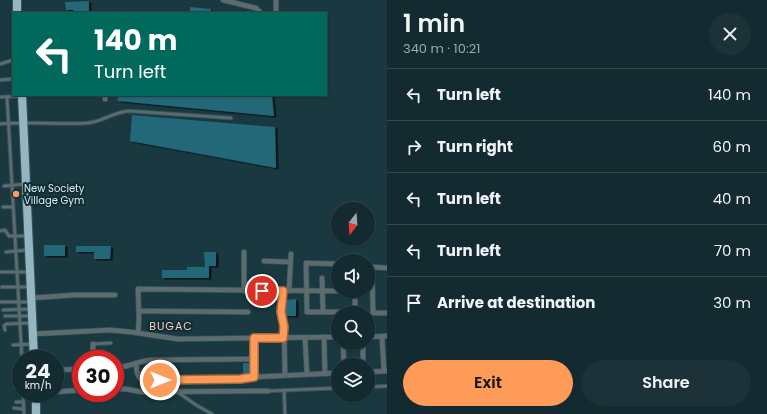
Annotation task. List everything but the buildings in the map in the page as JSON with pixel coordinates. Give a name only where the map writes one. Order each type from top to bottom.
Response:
[{"type":"highway","points":[[17,0],[17,12]]},
{"type":"highway","points":[[22,96],[34,350]]},
{"type":"highway","points":[[36,402],[36,414]]},
{"type":"street","points":[[223,0],[256,8],[261,12]]},
{"type":"street","points":[[276,0],[276,12]]},
{"type":"street","points":[[244,252],[244,290]]},
{"type":"street","points":[[289,291],[291,254]]},
{"type":"street","points":[[264,261],[290,262]]},
{"type":"street","points":[[331,264],[306,263],[307,312],[355,312],[355,298]]},
{"type":"street","points":[[375,267],[387,268]]},
{"type":"street","points":[[322,278],[323,312]]},
{"type":"street","points":[[138,333],[138,289],[331,291]]},
{"type":"street","points":[[283,291],[281,312],[284,327],[283,338],[285,375]]},
{"type":"street","points":[[32,310],[115,295]]},
{"type":"street","points":[[371,298],[373,313],[387,313]]},
{"type":"street","points":[[139,311],[248,312]]},
{"type":"street","points":[[33,334],[110,330],[178,339],[331,338]]},
{"type":"street","points":[[375,372],[385,371],[384,336]]},
{"type":"street","points":[[254,338],[254,377]]},
{"type":"street","points":[[305,338],[307,374]]},
{"type":"street","points":[[324,338],[325,374]]},
{"type":"street","points":[[93,344],[93,350]]},
{"type":"street","points":[[124,368],[136,363],[151,360],[254,358]]},
{"type":"street","points":[[136,363],[138,376],[142,380],[232,380],[254,377],[331,374]]},
{"type":"street","points":[[124,389],[138,392],[179,393],[268,390]]},
{"type":"lane","points":[[0,64],[12,60]]},
{"type":"lane","points":[[0,80],[12,79]]},
{"type":"lane","points":[[0,97],[14,96]]},
{"type":"lane","points":[[7,97],[12,207],[21,350]]},
{"type":"lane","points":[[0,124],[89,123],[105,119],[120,112],[129,111],[231,118]]},
{"type":"lane","points":[[4,186],[26,184]]},
{"type":"lane","points":[[3,207],[12,207]]},
{"type":"lane","points":[[0,231],[5,230],[7,236],[28,236]]},
{"type":"lane","points":[[6,252],[29,250]]},
{"type":"lane","points":[[1,272],[30,272]]},
{"type":"lane","points":[[2,287],[31,286]]},
{"type":"lane","points":[[0,302],[18,302],[32,310]]},
{"type":"lane","points":[[3,310],[32,310]]},
{"type":"lane","points":[[5,316],[19,316],[32,310]]},
{"type":"lane","points":[[5,330],[5,324],[19,324],[32,310]]},
{"type":"lane","points":[[93,344],[111,343]]},
{"type":"lane","points":[[13,345],[34,344]]},
{"type":"lane","points":[[375,387],[387,386]]},
{"type":"lane","points":[[268,390],[331,388]]},
{"type":"lane","points":[[284,390],[285,414]]},
{"type":"lane","points":[[179,393],[212,414]]},
{"type":"lane","points":[[23,402],[24,414]]},
{"type":"lane","points":[[14,408],[23,409]]},
{"type":"place","name":"New Society Village Gym","points":[[16,194]]},
{"type":"district","name":"BUGAC","points":[[171,326]]},
{"type":"route","points":[[160,380],[246,379],[254,377],[254,338],[283,338],[284,327],[281,317],[283,291],[262,291]]}]
